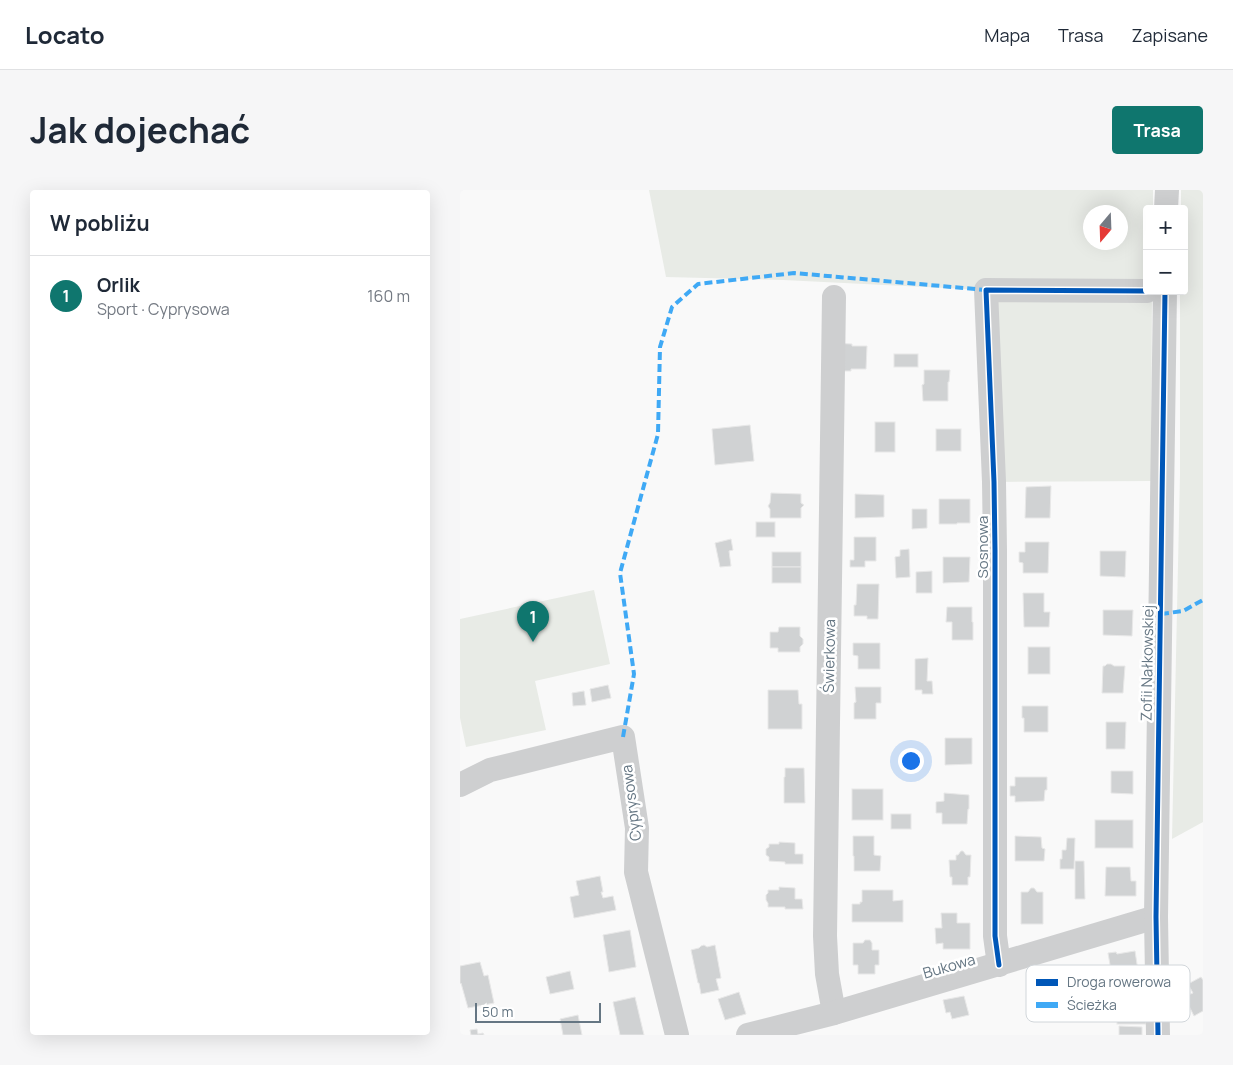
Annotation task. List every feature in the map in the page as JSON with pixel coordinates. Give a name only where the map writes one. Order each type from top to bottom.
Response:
[{"type":"street","points":[[1166,205],[1167,190]]},
{"type":"street","name":"Sosnowa","points":[[999,965],[995,936],[994,482],[986,290],[1143,291]]},
{"type":"street","name":"Zofii Nałkowskiej","points":[[1157,965],[1165,295]]},
{"type":"street","name":"Świerkowa","points":[[834,297],[825,936],[827,974],[834,1013]]},
{"type":"street","name":"Cyprysowa","points":[[460,785],[490,770],[623,737],[636,828],[636,872],[677,1035]]},
{"type":"street","name":"Bukowa","points":[[748,1035],[800,1029],[834,1013],[1156,917]]},
{"type":"street","name":"Zofii Nałkowskiej","points":[[1158,1022],[1158,1035]]},
{"type":"shaded area","points":[[649,190],[1153,190],[1153,205],[1143,205],[1143,295],[1152,295],[1151,481],[994,482],[986,290],[783,280],[666,277]]},
{"type":"shaded area","points":[[1181,190],[1203,190],[1203,822],[1172,839],[1180,474],[1180,295],[1188,295],[1188,205],[1181,205]]},
{"type":"shaded area","points":[[594,590],[610,664],[535,681],[546,730],[466,747],[460,718],[460,619]]},
{"type":"building","points":[[828,343],[867,346],[866,369],[828,371]]},
{"type":"building","points":[[894,354],[918,354],[918,367],[894,367]]},
{"type":"building","points":[[924,370],[950,370],[948,401],[923,401],[922,385],[924,384]]},
{"type":"building","points":[[875,422],[895,422],[895,452],[875,452]]},
{"type":"building","points":[[750,425],[754,461],[715,465],[712,429]]},
{"type":"building","points":[[936,429],[961,429],[961,451],[936,451]]},
{"type":"building","points":[[1051,486],[1050,518],[1025,518],[1026,487]]},
{"type":"building","points":[[771,493],[801,494],[801,503],[804,505],[801,508],[801,518],[770,518],[768,506]]},
{"type":"building","points":[[855,494],[884,495],[884,517],[855,518]]},
{"type":"building","points":[[939,499],[970,499],[970,523],[939,524]]},
{"type":"building","points":[[912,509],[927,509],[927,528],[912,529]]},
{"type":"building","points":[[756,522],[775,522],[775,537],[756,537]]},
{"type":"building","points":[[854,537],[876,537],[876,561],[865,561],[865,567],[850,567],[850,560],[854,560]]},
{"type":"building","points":[[731,539],[733,550],[729,551],[731,566],[720,567],[715,543]]},
{"type":"building","points":[[1025,542],[1049,542],[1048,573],[1023,573],[1023,563],[1019,562],[1019,552],[1025,552]]},
{"type":"building","points":[[909,549],[910,577],[896,578],[895,557],[900,556],[900,550]]},
{"type":"building","points":[[1100,551],[1126,551],[1125,577],[1100,576]]},
{"type":"building","points":[[772,552],[801,552],[801,567],[772,567]]},
{"type":"building","points":[[943,557],[970,557],[969,582],[943,583]]},
{"type":"building","points":[[772,567],[801,567],[801,583],[772,583]]},
{"type":"building","points":[[932,571],[932,593],[916,593],[916,572]]},
{"type":"building","points":[[857,584],[879,584],[878,619],[867,619],[867,616],[854,616]]},
{"type":"building","points":[[1023,593],[1044,593],[1044,612],[1050,612],[1049,627],[1024,627]]},
{"type":"building","points":[[947,607],[972,607],[973,640],[952,640],[952,622],[946,622]]},
{"type":"building","points":[[1103,610],[1133,610],[1132,636],[1103,635]]},
{"type":"building","points":[[779,627],[800,627],[800,636],[803,639],[803,644],[800,647],[800,652],[778,652],[778,648],[770,648],[770,632],[778,632]]},
{"type":"building","points":[[853,643],[880,643],[880,669],[858,669],[858,656],[853,655]]},
{"type":"building","points":[[1028,647],[1050,647],[1050,674],[1028,674]]},
{"type":"building","points":[[928,658],[927,681],[932,681],[933,694],[922,694],[922,690],[915,690],[915,659]]},
{"type":"building","points":[[1107,664],[1125,666],[1123,693],[1102,693],[1103,666]]},
{"type":"building","points":[[608,685],[611,698],[592,702],[590,689]]},
{"type":"building","points":[[855,687],[881,687],[881,703],[876,703],[876,719],[854,719]]},
{"type":"building","points":[[768,690],[798,690],[799,704],[802,704],[802,729],[768,729]]},
{"type":"building","points":[[584,691],[586,705],[573,706],[572,693]]},
{"type":"building","points":[[1022,706],[1048,706],[1048,732],[1024,732]]},
{"type":"building","points":[[1106,722],[1126,722],[1125,749],[1106,749]]},
{"type":"building","points":[[945,738],[972,738],[972,764],[945,765]]},
{"type":"building","points":[[785,768],[804,768],[805,803],[784,803]]},
{"type":"building","points":[[1111,771],[1133,771],[1133,794],[1111,793]]},
{"type":"building","points":[[1015,777],[1047,777],[1047,790],[1045,790],[1044,801],[1015,802],[1015,796],[1010,796],[1010,786],[1015,786]]},
{"type":"building","points":[[852,789],[883,789],[883,820],[852,820]]},
{"type":"building","points":[[944,793],[969,795],[967,824],[942,824],[942,813],[936,813],[936,802],[944,801]]},
{"type":"building","points":[[891,814],[911,814],[911,829],[891,829]]},
{"type":"building","points":[[1095,820],[1133,820],[1133,848],[1095,848]]},
{"type":"building","points":[[853,836],[874,836],[874,855],[881,856],[880,871],[854,871]]},
{"type":"building","points":[[1015,836],[1041,837],[1042,848],[1045,849],[1044,861],[1015,861]]},
{"type":"building","points":[[1067,838],[1075,838],[1074,869],[1060,869],[1062,850],[1066,850]]},
{"type":"building","points":[[779,842],[795,843],[795,854],[803,854],[803,864],[785,864],[785,862],[769,861],[766,849],[769,847],[769,844],[779,844]]},
{"type":"building","points":[[961,851],[966,855],[971,855],[968,885],[952,885],[949,860],[956,860],[956,855]]},
{"type":"building","points":[[1075,861],[1084,861],[1085,899],[1075,899]]},
{"type":"building","points":[[1106,867],[1130,867],[1131,881],[1136,881],[1136,896],[1105,896]]},
{"type":"building","points":[[600,876],[603,898],[613,896],[616,910],[574,918],[570,897],[579,895],[576,881]]},
{"type":"building","points":[[779,887],[795,888],[795,899],[802,899],[803,909],[768,907],[766,895],[768,890],[779,890]]},
{"type":"building","points":[[1031,888],[1034,888],[1037,892],[1043,892],[1043,924],[1021,924],[1021,892],[1028,892]]},
{"type":"building","points":[[862,890],[893,890],[893,901],[903,900],[903,922],[852,922],[852,904],[860,904],[862,902]]},
{"type":"building","points":[[941,913],[957,913],[957,923],[970,923],[970,949],[943,949],[943,943],[936,944],[935,928],[942,928]]},
{"type":"building","points":[[630,930],[636,967],[609,972],[603,935]]},
{"type":"building","points":[[865,940],[870,940],[872,950],[879,950],[879,965],[875,965],[875,974],[858,974],[858,965],[853,965],[853,943],[863,943]]},
{"type":"building","points":[[704,945],[707,947],[715,945],[721,978],[716,979],[719,990],[701,994],[691,950]]},
{"type":"building","points":[[1135,951],[1137,965],[1110,965],[1108,953],[1116,952],[1117,954]]},
{"type":"building","points":[[480,962],[484,976],[488,975],[494,1003],[468,1008],[460,984],[460,966]]},
{"type":"building","points":[[570,971],[574,989],[550,994],[546,977]]},
{"type":"building","points":[[1201,977],[1203,980],[1203,1011],[1194,1016],[1190,1008],[1190,994],[1193,993],[1190,983]]},
{"type":"building","points":[[739,992],[746,1014],[725,1020],[718,999]]},
{"type":"building","points":[[964,996],[969,1015],[952,1019],[950,1012],[946,1013],[943,1000]]},
{"type":"building","points":[[635,997],[644,1035],[620,1035],[613,1002]]},
{"type":"building","points":[[578,1015],[582,1035],[563,1035],[560,1019]]},
{"type":"building","points":[[1117,1022],[1146,1022],[1146,1024],[1117,1024]]},
{"type":"building","points":[[1119,1026],[1142,1027],[1142,1035],[1119,1035]]},
{"type":"building","points":[[477,1029],[478,1034],[483,1033],[484,1035],[471,1035],[470,1030]]},
{"type":"marked path","points":[[623,737],[634,674],[620,573],[658,434],[660,347],[672,307],[698,284],[794,273],[986,290]]},
{"type":"marked path","points":[[1161,614],[1183,611],[1203,600]]},
{"type":"cycle path","points":[[999,965],[995,936],[994,482],[986,290],[1143,291]]},
{"type":"cycle path","points":[[1157,965],[1165,295]]},
{"type":"cycle path","points":[[1158,1022],[1158,1035]]},
{"type":"place","name":"Orlik","points":[[533,642]]}]
